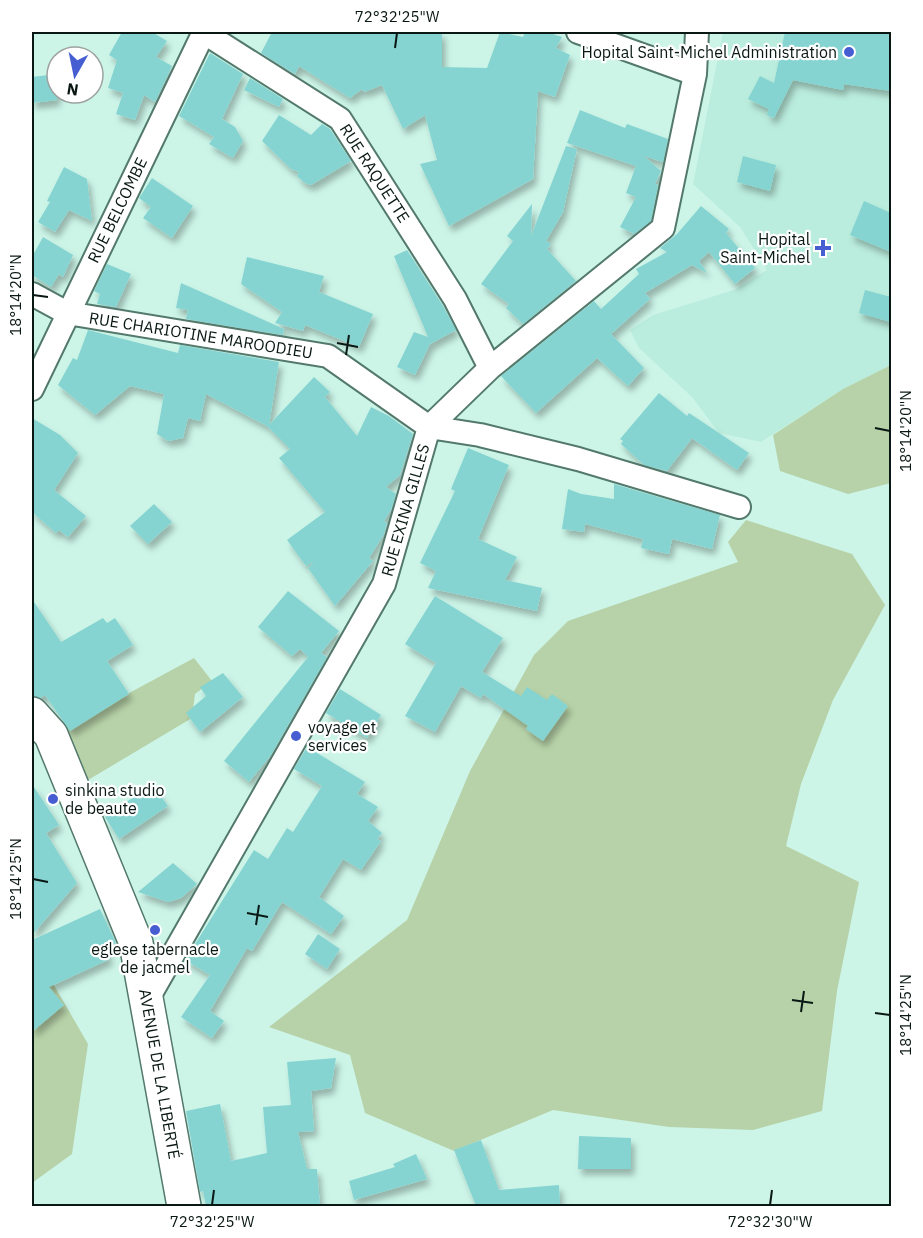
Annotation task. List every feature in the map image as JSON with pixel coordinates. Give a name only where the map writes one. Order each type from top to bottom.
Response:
[{"type":"main road","name":"AVENUE DE LA LIBERTÉ","points":[[32,714],[51,735],[136,943],[184,1206]]},
{"type":"street","name":"RUE BELCOMBE","points":[[32,389],[203,32]]},
{"type":"street","name":"RUE RAQUETTE","points":[[203,32],[340,119],[455,299],[490,368]]},
{"type":"street","points":[[578,32],[695,74]]},
{"type":"street","name":"RUE EXINA GILLES","points":[[146,1002],[384,584],[429,427],[490,368],[663,228],[695,74],[697,32]]},
{"type":"street","name":"RUE CHARIOTINE MAROODIEU","points":[[32,294],[67,313],[328,356],[429,427],[480,435],[578,459],[739,507]]},
{"type":"shaded area","name":"Hopital Saint-Michel","points":[[723,32],[891,32],[891,365],[843,389],[761,442],[719,433],[692,397],[639,348],[630,330],[653,315],[734,290],[767,270],[740,227],[693,184]]},
{"type":"shaded area","points":[[891,365],[891,483],[848,494],[780,471],[773,435],[843,389]]},
{"type":"shaded area","points":[[746,520],[852,554],[885,605],[833,700],[801,784],[786,846],[859,882],[837,991],[822,1111],[753,1130],[669,1127],[553,1110],[454,1151],[365,1113],[350,1055],[269,1027],[407,920],[470,771],[534,655],[568,621],[738,562],[728,542]]},
{"type":"shaded area","points":[[194,658],[212,681],[195,694],[192,718],[78,786],[57,732]]},
{"type":"shaded area","points":[[36,954],[88,1044],[72,1154],[32,1183],[32,956]]},
{"type":"building","points":[[122,32],[152,32],[167,41],[156,57],[172,66],[155,102],[144,95],[135,120],[116,114],[123,93],[108,88],[117,60],[109,55]]},
{"type":"building","points":[[272,32],[442,32],[442,67],[487,68],[500,32],[523,37],[525,32],[547,32],[562,37],[556,48],[570,55],[555,97],[538,91],[533,179],[449,226],[420,164],[437,160],[425,115],[403,129],[382,85],[364,92],[362,89],[350,98],[299,66],[295,74],[261,53]]},
{"type":"building","points":[[785,32],[891,32],[891,91],[844,84],[843,90],[793,80],[774,118],[767,115],[769,109],[748,99],[760,76],[774,83]]},
{"type":"building","points":[[210,53],[243,74],[222,119],[235,127],[243,141],[233,158],[209,144],[214,137],[179,116]]},
{"type":"building","points":[[45,75],[45,101],[32,103],[32,77]]},
{"type":"building","points":[[250,78],[283,99],[279,107],[244,90]]},
{"type":"building","points":[[580,110],[625,128],[627,124],[668,139],[663,162],[644,156],[661,171],[655,184],[658,185],[651,221],[634,234],[620,227],[636,197],[626,193],[636,166],[567,143]]},
{"type":"building","points":[[279,115],[311,135],[322,124],[330,129],[351,161],[311,185],[305,183],[297,176],[299,172],[291,169],[262,141]]},
{"type":"building","points":[[566,146],[577,149],[563,212],[546,241],[551,244],[547,249],[576,281],[523,324],[506,308],[509,304],[481,284],[513,241],[507,236],[532,204],[531,236]]},
{"type":"building","points":[[743,156],[776,165],[770,191],[737,182]]},
{"type":"building","points":[[64,167],[87,179],[92,221],[69,210],[55,232],[38,222],[50,202],[47,201]]},
{"type":"building","points":[[152,178],[193,206],[172,238],[143,218],[151,207],[139,198]]},
{"type":"building","points":[[864,201],[891,213],[891,252],[850,235]]},
{"type":"building","points":[[701,206],[729,229],[726,233],[755,268],[735,284],[709,252],[699,261],[707,273],[692,265],[645,293],[650,299],[611,334],[644,368],[628,386],[597,358],[536,413],[501,376],[594,301],[601,309],[639,274],[636,269],[667,252],[660,248],[677,234]]},
{"type":"building","points":[[43,237],[73,255],[63,277],[59,274],[51,287],[32,275],[32,257]]},
{"type":"building","points":[[407,250],[456,330],[430,344],[415,375],[397,367],[414,332],[428,337],[394,256]]},
{"type":"building","points":[[247,257],[324,276],[319,292],[373,314],[359,347],[305,325],[303,331],[275,323],[282,312],[241,284]]},
{"type":"building","points":[[107,264],[131,274],[116,307],[97,304],[100,294],[94,291]]},
{"type":"building","points":[[181,283],[284,329],[283,335],[186,319],[188,310],[176,308]]},
{"type":"building","points":[[865,290],[891,297],[891,322],[859,313]]},
{"type":"building","points":[[88,330],[178,353],[180,345],[279,362],[269,425],[314,377],[330,392],[325,397],[357,436],[371,407],[389,416],[413,434],[400,475],[386,487],[396,494],[391,510],[384,521],[387,523],[384,534],[369,558],[373,561],[335,606],[308,568],[314,562],[306,566],[287,540],[325,512],[279,458],[290,449],[267,426],[206,394],[200,421],[188,418],[183,438],[168,441],[157,434],[164,394],[130,386],[95,415],[58,385],[73,358],[77,360]]},
{"type":"building","points":[[659,393],[687,416],[689,413],[749,453],[737,470],[692,438],[667,471],[644,465],[621,444],[623,441],[620,439]]},
{"type":"building","points":[[32,418],[60,435],[78,453],[54,490],[86,516],[68,537],[59,530],[56,533],[32,512]]},
{"type":"building","points":[[468,448],[509,465],[478,539],[517,557],[505,580],[542,588],[537,611],[428,588],[436,571],[420,563],[455,491],[451,489]]},
{"type":"building","points":[[614,484],[720,515],[712,549],[672,539],[669,554],[641,548],[643,539],[585,524],[584,532],[562,529],[568,489],[581,494],[614,499]]},
{"type":"building","points":[[154,504],[172,522],[148,544],[130,526]]},
{"type":"building","points":[[288,591],[339,631],[321,653],[327,657],[271,755],[249,782],[224,761],[308,657],[300,649],[292,656],[258,627]]},
{"type":"building","points":[[435,596],[503,638],[482,672],[521,696],[527,687],[547,700],[552,694],[568,706],[543,741],[526,729],[528,726],[483,694],[481,698],[461,686],[435,732],[405,716],[436,663],[405,644]]},
{"type":"building","points":[[32,599],[61,642],[103,618],[107,623],[115,618],[133,645],[107,661],[129,694],[70,731],[45,695],[40,698],[32,696]]},
{"type":"building","points":[[223,673],[243,697],[200,732],[186,713],[206,696],[200,687]]},
{"type":"building","points":[[340,689],[381,715],[367,738],[326,713]]},
{"type":"building","points":[[307,747],[365,782],[357,794],[378,807],[368,821],[382,833],[377,839],[381,841],[361,870],[343,859],[319,897],[344,916],[331,934],[282,902],[252,951],[247,948],[210,1011],[224,1021],[212,1038],[181,1017],[210,975],[185,960],[254,850],[268,859],[287,828],[293,832],[322,786],[294,769]]},
{"type":"building","points":[[32,784],[59,825],[46,833],[77,883],[32,935]]},
{"type":"building","points":[[152,784],[168,806],[119,839],[105,817]]},
{"type":"building","points":[[173,863],[197,884],[181,898],[168,902],[138,892]]},
{"type":"building","points":[[100,909],[116,943],[105,948],[110,959],[49,987],[64,1005],[32,1032],[32,940]]},
{"type":"building","points":[[318,934],[340,949],[327,969],[305,954]]},
{"type":"building","points":[[336,1058],[331,1088],[311,1091],[314,1131],[298,1132],[307,1169],[317,1169],[320,1206],[206,1206],[203,1191],[200,1192],[186,1111],[220,1104],[231,1161],[267,1153],[263,1107],[291,1105],[287,1062]]},
{"type":"building","points":[[579,1136],[631,1138],[631,1169],[578,1169]]},
{"type":"building","points":[[481,1140],[499,1190],[559,1185],[560,1206],[476,1206],[454,1150]]},
{"type":"building","points":[[416,1154],[427,1179],[354,1200],[349,1181],[395,1167],[393,1164]]},
{"type":"place","name":"Hopital Saint-Michel Administration","points":[[849,52]]},
{"type":"place","name":"Hopital Saint-Michel","points":[[823,248]]},
{"type":"place","name":"voyage et services","points":[[296,736]]},
{"type":"place","name":"sinkina studio de beaute","points":[[53,799]]},
{"type":"place","name":"eglese tabernacle de jacmel","points":[[155,930]]}]
